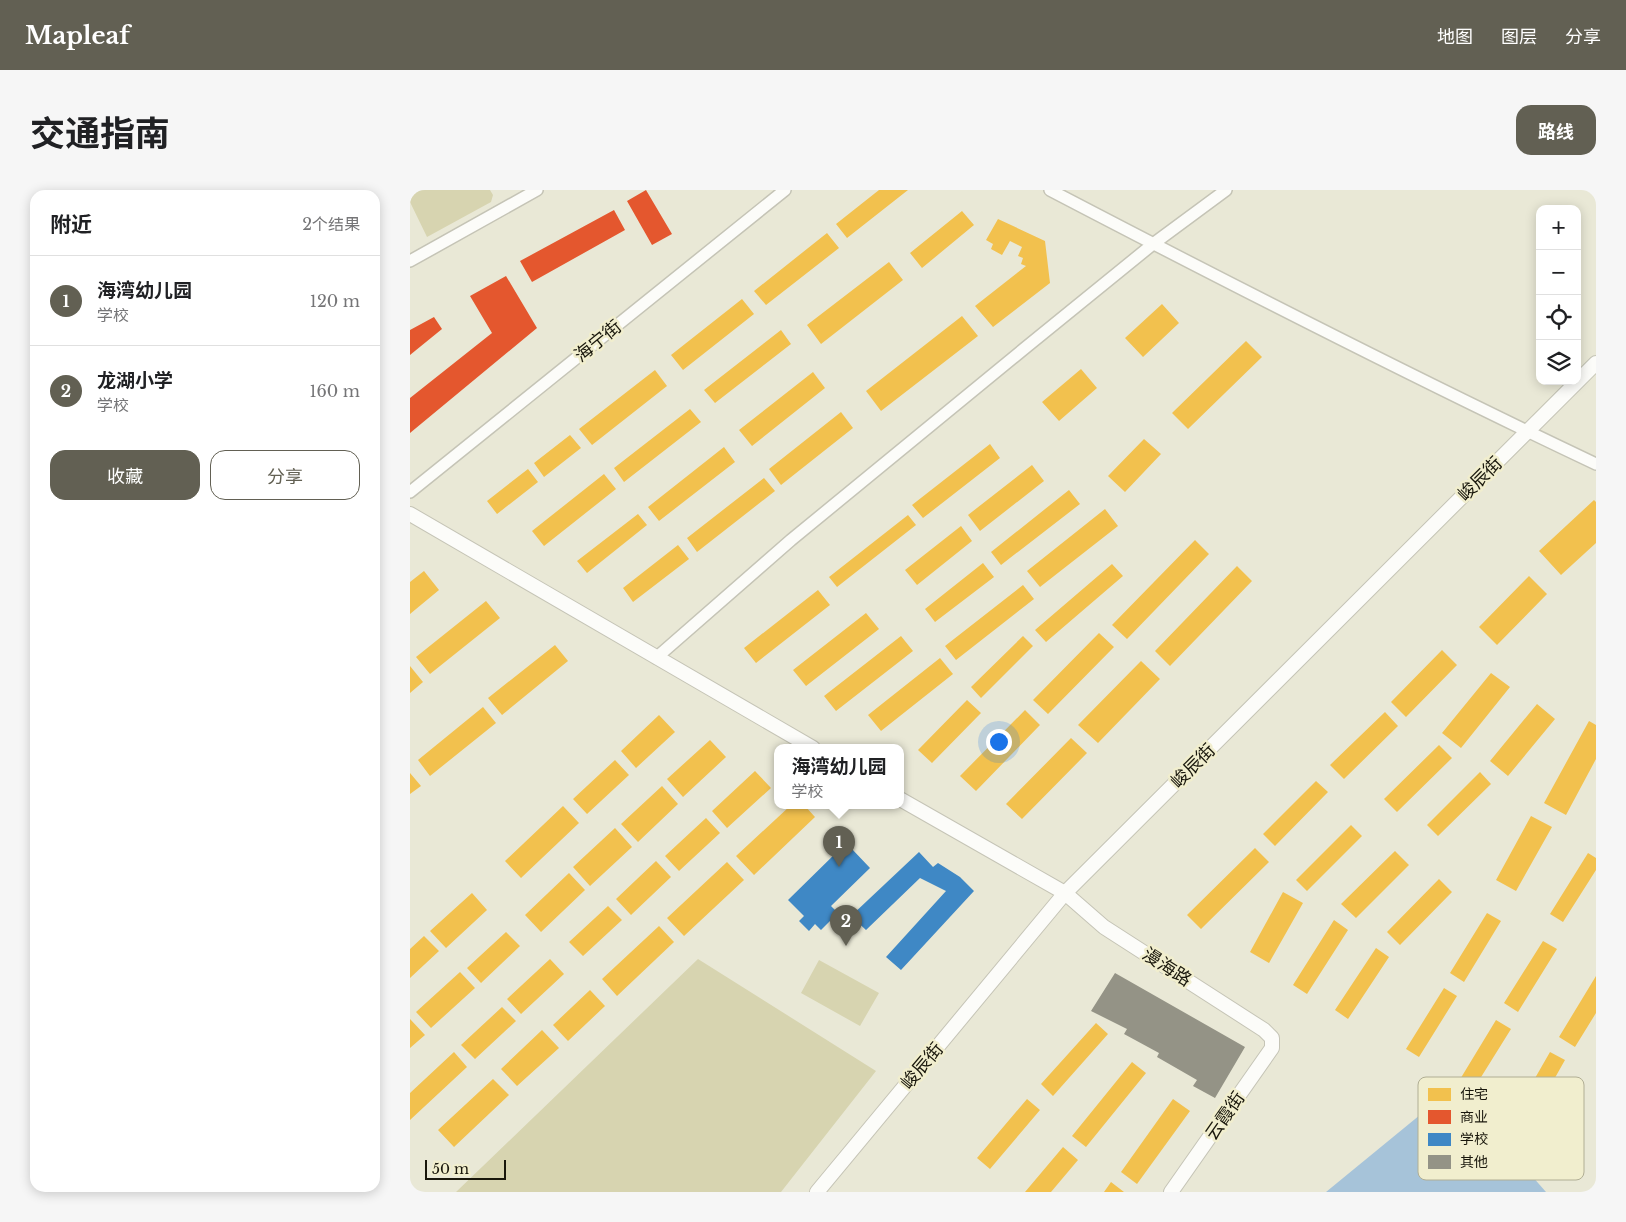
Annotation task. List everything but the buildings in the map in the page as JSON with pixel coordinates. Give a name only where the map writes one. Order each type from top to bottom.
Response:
[{"type":"street","points":[[410,261],[537,190]]},
{"type":"street","name":"海宁街","points":[[410,492],[785,190]]},
{"type":"street","points":[[1050,190],[1153,244],[1528,432],[1596,464]]},
{"type":"street","points":[[656,658],[799,534],[1153,244],[1226,190]]},
{"type":"street","name":"峻辰街","points":[[817,1192],[1065,893],[1596,363]]},
{"type":"street","points":[[410,514],[805,744]]},
{"type":"street","name":"漫海路","points":[[904,801],[1065,893],[1104,927],[1264,1030],[1272,1038]]},
{"type":"street","name":"云霞街","points":[[1171,1192],[1272,1048],[1272,1038]]},
{"type":"shaded area","points":[[410,190],[490,190],[493,195],[491,202],[427,237],[410,202]]},
{"type":"shaded area","points":[[698,959],[876,1071],[781,1192],[456,1192]]},
{"type":"shaded area","points":[[819,960],[879,993],[860,1026],[801,993]]},
{"type":"water","points":[[1418,1117],[1418,1180],[1535,1180],[1546,1192],[1326,1192]]},
{"type":"place","name":"海湾幼儿园","points":[[839,867]]},
{"type":"place","name":"龙湖小学","points":[[846,946]]}]
